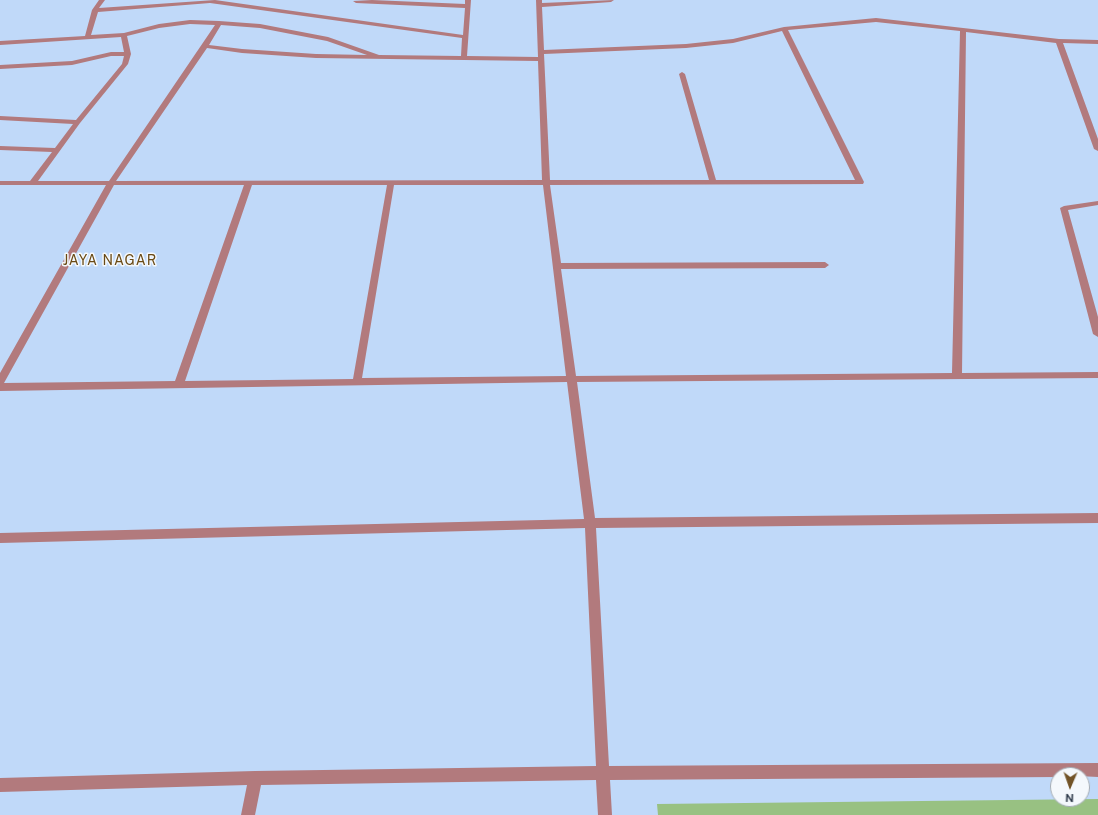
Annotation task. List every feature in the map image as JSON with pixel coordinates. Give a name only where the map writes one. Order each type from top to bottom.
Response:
[{"type":"street","points":[[88,38],[95,10],[102,0]]},
{"type":"street","points":[[605,815],[590,522],[546,182],[539,2],[611,0]]},
{"type":"street","points":[[95,10],[210,1],[466,37]]},
{"type":"street","points":[[356,1],[468,3],[464,58]]},
{"type":"street","points":[[205,46],[242,51],[316,56],[464,58],[541,56],[686,46],[733,41],[784,29],[876,20],[906,22],[1059,41],[1098,42]]},
{"type":"street","points":[[0,43],[88,38],[124,34],[159,26],[190,22],[219,23],[260,26],[328,39],[379,57]]},
{"type":"street","points":[[0,382],[111,183],[205,46],[219,23]]},
{"type":"street","points":[[0,183],[860,182],[784,29]]},
{"type":"street","points":[[957,376],[963,30]]},
{"type":"street","points":[[32,183],[78,122],[125,64],[128,54],[124,34]]},
{"type":"street","points":[[1059,41],[1098,149]]},
{"type":"street","points":[[0,67],[72,63],[111,54],[128,54]]},
{"type":"street","points":[[682,74],[713,182]]},
{"type":"street","points":[[0,118],[78,122]]},
{"type":"street","points":[[0,148],[58,150]]},
{"type":"street","points":[[357,382],[391,182]]},
{"type":"street","points":[[179,384],[249,183]]},
{"type":"street","points":[[1098,203],[1064,208],[1098,334]]},
{"type":"street","points":[[556,266],[825,265]]},
{"type":"street","points":[[0,387],[571,379],[1098,375]]},
{"type":"street","points":[[0,538],[590,522],[1098,518]]},
{"type":"street","points":[[0,785],[255,778],[602,773],[1098,770]]},
{"type":"street","points":[[248,815],[255,778]]},
{"type":"green space","points":[[1090,799],[1098,799],[1098,815],[658,815],[657,804],[1050,800],[1050,807],[1090,807]]},
{"type":"district","name":"JAYA NAGAR","points":[[110,261]]}]
